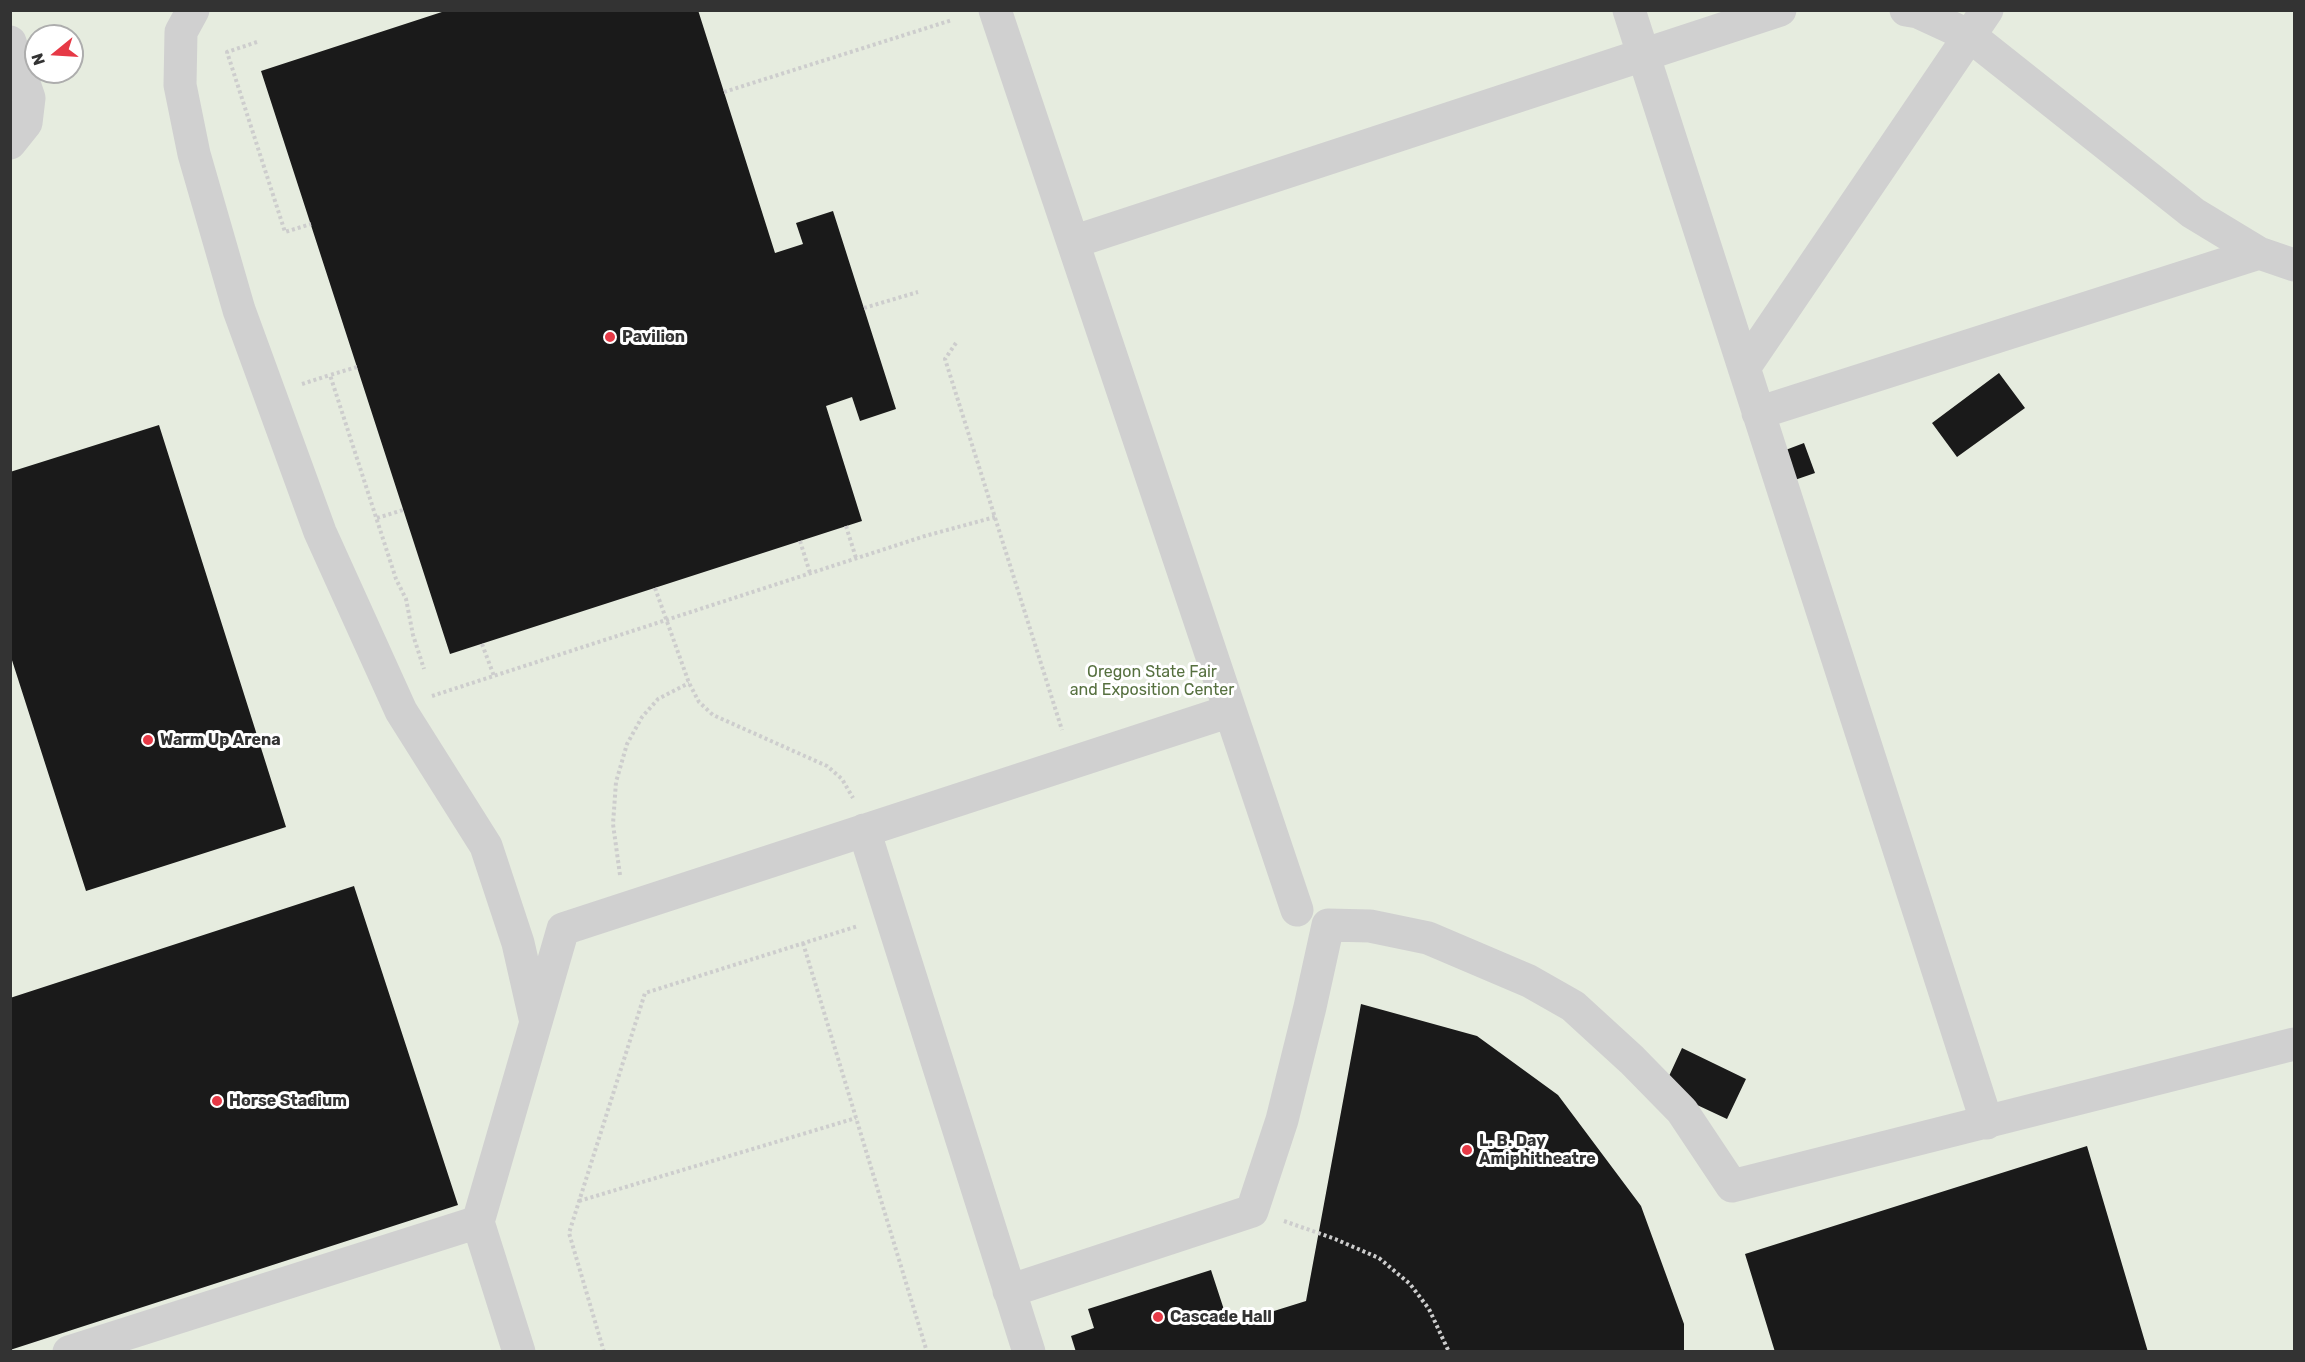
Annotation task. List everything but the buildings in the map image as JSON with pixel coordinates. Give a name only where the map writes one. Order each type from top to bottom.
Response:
[{"type":"street","points":[[193,10],[181,32],[180,85],[194,154],[239,310],[320,532],[401,711],[486,846],[518,943],[536,1023]]},
{"type":"street","points":[[995,10],[1297,910]]},
{"type":"street","points":[[1629,10],[1987,1123]]},
{"type":"street","points":[[1073,242],[1780,10]]},
{"type":"street","points":[[1906,10],[1979,23],[2193,213],[2259,253],[2295,265]]},
{"type":"street","points":[[1744,368],[1979,23]]},
{"type":"street","points":[[10,42],[29,98],[26,123],[10,143]]},
{"type":"street","points":[[1758,413],[2259,253]]},
{"type":"street","points":[[519,1352],[478,1222],[563,929],[1230,711]]},
{"type":"street","points":[[864,830],[1029,1352]]},
{"type":"street","points":[[1009,1291],[1252,1211],[1282,1120],[1328,925],[1370,926],[1428,938],[1529,981],[1573,1006],[1632,1060],[1682,1111],[1732,1186],[2295,1044]]},
{"type":"street","points":[[69,1352],[478,1222]]},
{"type":"path","points":[[724,92],[952,20]]},
{"type":"path","points":[[257,42],[227,52],[285,232],[311,224]]},
{"type":"path","points":[[864,308],[918,292]]},
{"type":"path","points":[[956,343],[945,359],[1072,762]]},
{"type":"path","points":[[357,367],[330,375],[396,579],[406,599],[413,635],[426,675]]},
{"type":"path","points":[[377,518],[403,510]]},
{"type":"path","points":[[429,686],[432,696],[925,536],[995,517]]},
{"type":"path","points":[[846,526],[856,558]]},
{"type":"path","points":[[800,541],[810,573]]},
{"type":"path","points":[[655,588],[689,683],[699,702],[713,715],[827,766],[842,779],[855,801],[864,830]]},
{"type":"path","points":[[482,644],[494,676]]},
{"type":"path","points":[[628,908],[619,871],[613,824],[616,782],[627,744],[642,717],[658,699],[689,683]]},
{"type":"path","points":[[604,1352],[569,1233],[645,993],[891,915]]},
{"type":"path","points":[[803,943],[927,1352]]},
{"type":"path","points":[[579,1200],[856,1118]]},
{"type":"path","points":[[1252,1211],[1335,1239],[1379,1258],[1410,1284],[1423,1300],[1440,1329],[1449,1352]]},
{"type":"green space","name":"Oregon State Fair and Exposition Center","points":[[11,11],[2294,11],[2294,1351],[11,1351]]},
{"type":"place","name":"Pavilion","points":[[610,337]]},
{"type":"place","name":"Warm Up Arena","points":[[148,740]]},
{"type":"place","name":"Horse Stadium","points":[[217,1101]]},
{"type":"place","name":"L. B. Day Amiphitheatre","points":[[1467,1150]]},
{"type":"place","name":"Cascade Hall","points":[[1158,1317]]}]
